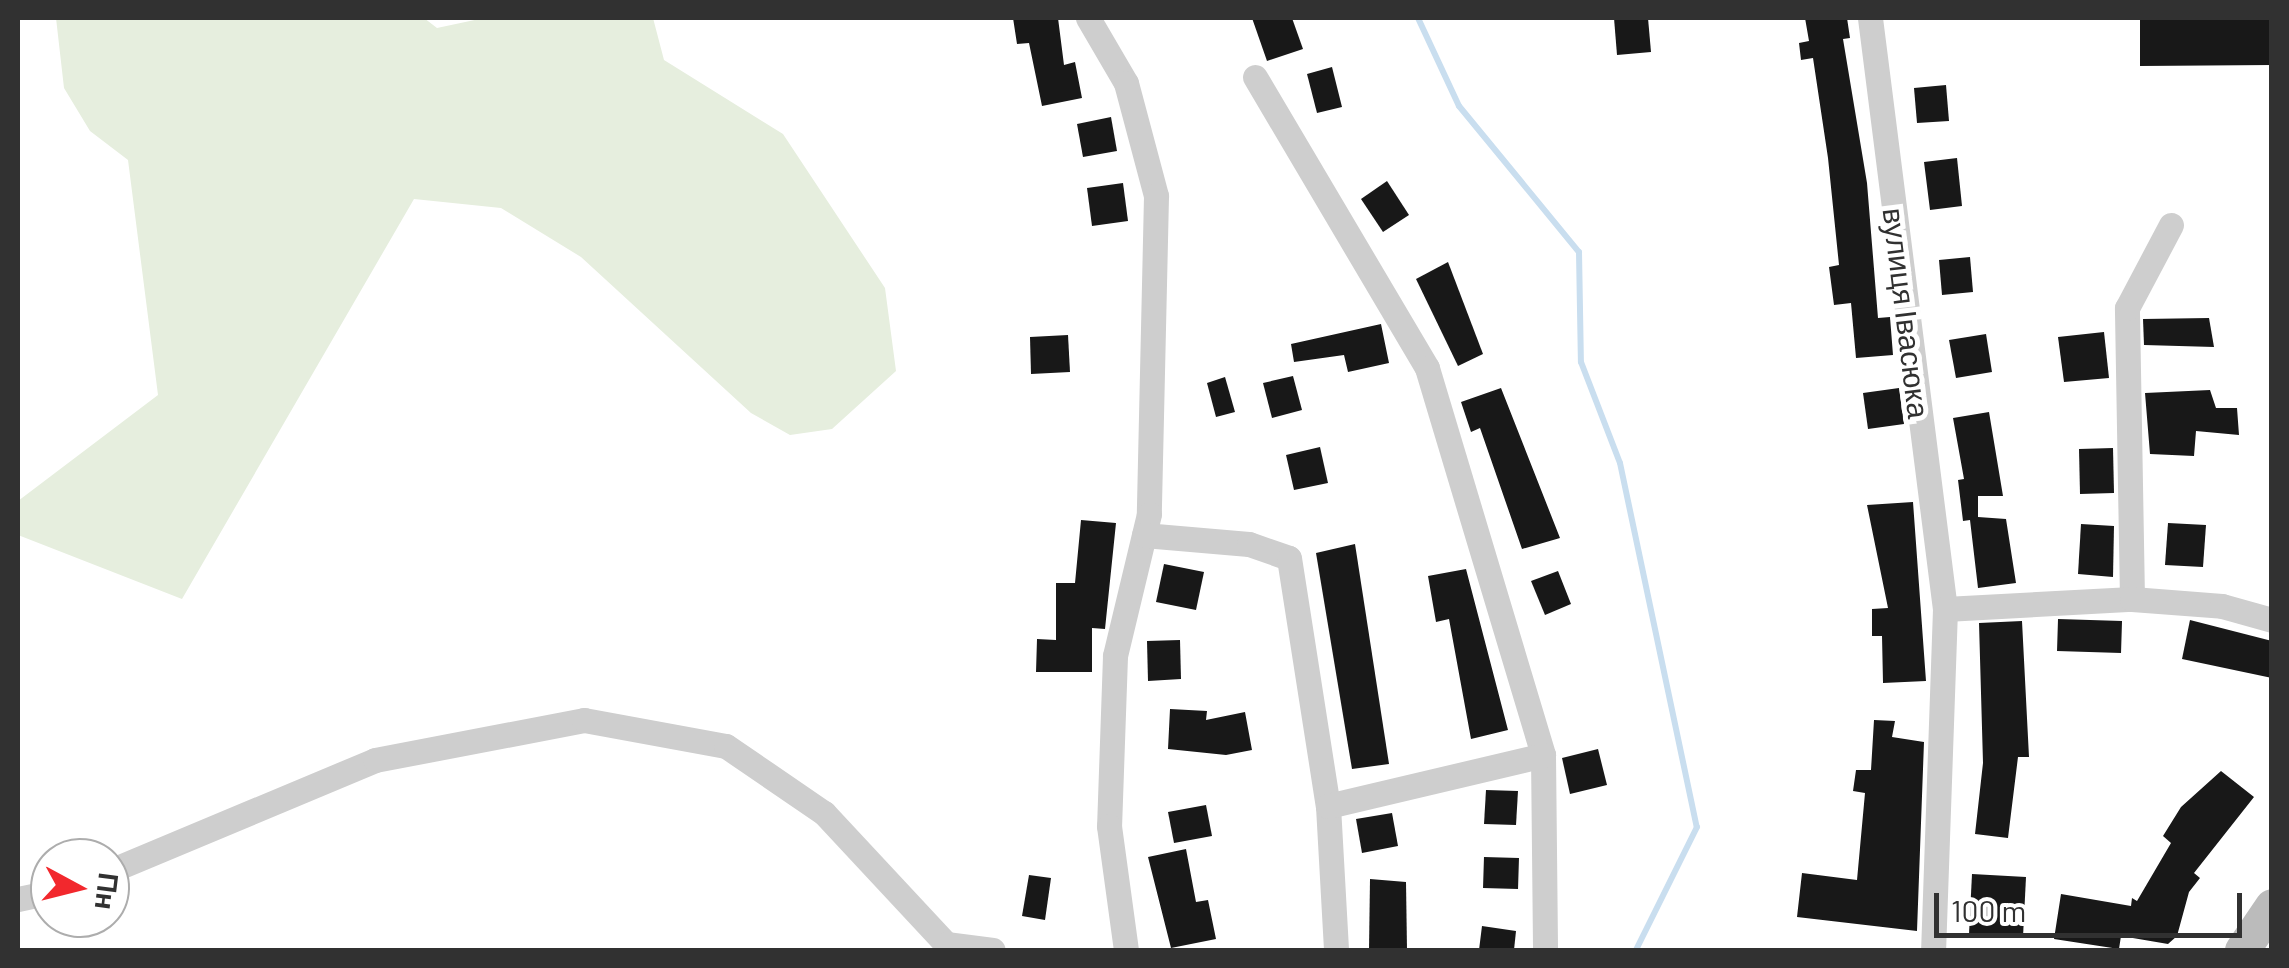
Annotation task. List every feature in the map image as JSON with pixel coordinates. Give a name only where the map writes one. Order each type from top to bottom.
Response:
[{"type":"street","points":[[1088,18],[1126,83],[1156,196],[1144,535],[1115,656],[1108,826],[1126,950]]},
{"type":"street","name":"вулиця Івасюка","points":[[1870,18],[1945,610],[1933,950]]},
{"type":"street","points":[[1255,77],[1427,368],[1543,755],[1545,950]]},
{"type":"street","points":[[2132,599],[2126,308],[2171,224]]},
{"type":"street","points":[[1144,535],[1249,544],[1289,558],[1328,806],[1336,950]]},
{"type":"street","points":[[1945,610],[2132,599],[2222,606],[2272,620]]},
{"type":"street","points":[[130,862],[376,760],[584,720],[726,746],[824,813],[945,947],[992,950]]},
{"type":"street","points":[[1328,806],[1543,755]]},
{"type":"street","points":[[2242,950],[2272,906]]},
{"type":"green space","points":[[56,18],[424,18],[437,28],[484,18],[653,18],[664,60],[783,134],[885,288],[896,371],[832,429],[790,435],[751,413],[581,257],[501,208],[414,199],[182,599],[18,535],[18,501],[158,395],[128,160],[90,131],[64,88]]},
{"type":"building","points":[[1013,18],[1058,18],[1064,65],[1075,62],[1082,98],[1042,106],[1029,43],[1017,44]]},
{"type":"building","points":[[1252,18],[1292,18],[1303,49],[1267,61]]},
{"type":"building","points":[[1614,18],[1648,18],[1651,52],[1617,55]]},
{"type":"building","points":[[1805,18],[1847,18],[1850,38],[1843,39],[1867,183],[1878,318],[1890,317],[1893,355],[1856,358],[1851,303],[1834,305],[1829,267],[1839,265],[1813,58],[1801,60],[1799,43],[1809,41]]},
{"type":"building","points":[[2140,18],[2272,18],[2272,65],[2140,66]]},
{"type":"building","points":[[1332,67],[1342,107],[1317,113],[1307,74]]},
{"type":"building","points":[[1946,85],[1949,121],[1917,123],[1914,88]]},
{"type":"building","points":[[1111,117],[1117,151],[1083,157],[1077,124]]},
{"type":"building","points":[[1957,158],[1962,206],[1930,210],[1924,162]]},
{"type":"building","points":[[1387,181],[1409,215],[1383,232],[1361,199]]},
{"type":"building","points":[[1123,183],[1128,221],[1092,226],[1087,188]]},
{"type":"building","points":[[1970,257],[1973,292],[1942,295],[1939,260]]},
{"type":"building","points":[[1448,262],[1483,354],[1458,366],[1416,279]]},
{"type":"building","points":[[2209,318],[2214,347],[2144,345],[2143,319]]},
{"type":"building","points":[[1381,324],[1389,363],[1348,372],[1344,355],[1294,362],[1291,344]]},
{"type":"building","points":[[2104,332],[2109,378],[2064,382],[2058,337]]},
{"type":"building","points":[[1986,334],[1992,372],[1956,378],[1949,340]]},
{"type":"building","points":[[1068,335],[1070,372],[1031,374],[1030,337]]},
{"type":"building","points":[[1293,376],[1302,410],[1272,418],[1263,383]]},
{"type":"building","points":[[1225,377],[1235,412],[1216,417],[1207,383]]},
{"type":"building","points":[[1501,388],[1560,538],[1522,549],[1480,428],[1471,432],[1461,402]]},
{"type":"building","points":[[1899,388],[1904,424],[1868,429],[1863,393]]},
{"type":"building","points":[[2210,390],[2216,408],[2237,408],[2239,435],[2196,431],[2194,456],[2150,454],[2145,393]]},
{"type":"building","points":[[1989,412],[2003,496],[1978,496],[1978,517],[2006,519],[2016,583],[1978,588],[1970,520],[1963,521],[1958,480],[1964,479],[1953,418]]},
{"type":"building","points":[[1320,447],[1328,483],[1294,490],[1286,455]]},
{"type":"building","points":[[2113,448],[2114,493],[2080,494],[2079,449]]},
{"type":"building","points":[[1913,502],[1926,681],[1883,683],[1882,636],[1872,636],[1872,609],[1888,608],[1867,505]]},
{"type":"building","points":[[1081,520],[1116,523],[1105,629],[1092,628],[1092,672],[1036,672],[1037,639],[1056,640],[1056,583],[1075,583]]},
{"type":"building","points":[[2168,523],[2206,525],[2203,567],[2165,565]]},
{"type":"building","points":[[2081,524],[2114,526],[2113,577],[2078,574]]},
{"type":"building","points":[[1355,544],[1389,764],[1352,769],[1316,553]]},
{"type":"building","points":[[1164,564],[1204,572],[1196,610],[1156,602]]},
{"type":"building","points":[[1466,569],[1508,730],[1471,739],[1449,619],[1436,622],[1428,576]]},
{"type":"building","points":[[1558,571],[1571,604],[1545,615],[1531,581]]},
{"type":"building","points":[[2058,619],[2122,621],[2121,653],[2057,651]]},
{"type":"building","points":[[2190,620],[2272,641],[2272,678],[2182,659]]},
{"type":"building","points":[[2022,621],[2029,757],[2018,757],[2008,838],[1975,834],[1983,763],[1979,623]]},
{"type":"building","points":[[1180,640],[1181,679],[1148,681],[1147,641]]},
{"type":"building","points":[[1170,709],[1207,711],[1206,720],[1245,712],[1252,750],[1226,755],[1168,749]]},
{"type":"building","points":[[1874,720],[1895,721],[1892,737],[1924,742],[1917,931],[1797,917],[1802,873],[1857,880],[1865,793],[1853,791],[1856,770],[1871,770]]},
{"type":"building","points":[[1598,749],[1607,785],[1570,794],[1562,758]]},
{"type":"building","points":[[2221,771],[2254,797],[2194,873],[2200,878],[2189,892],[2177,936],[2168,944],[2121,936],[2119,949],[2054,939],[2061,894],[2131,906],[2132,898],[2137,901],[2171,843],[2163,836],[2181,807]]},
{"type":"building","points":[[1486,790],[1518,791],[1516,825],[1484,824]]},
{"type":"building","points":[[1206,805],[1212,836],[1174,843],[1168,812]]},
{"type":"building","points":[[1392,813],[1398,846],[1362,853],[1356,819]]},
{"type":"building","points":[[1186,849],[1196,902],[1208,900],[1216,939],[1171,948],[1148,857]]},
{"type":"building","points":[[1484,857],[1519,858],[1518,889],[1483,888]]},
{"type":"building","points":[[1972,874],[2026,877],[2023,937],[1969,934]]},
{"type":"building","points":[[1029,875],[1051,878],[1045,920],[1022,916]]},
{"type":"building","points":[[1370,879],[1406,882],[1407,950],[1369,950]]},
{"type":"building","points":[[1482,926],[1516,931],[1514,950],[1479,950]]},
{"type":"waterway","points":[[1418,18],[1459,106],[1579,252],[1581,362],[1620,463],[1697,827],[1636,950]]}]
